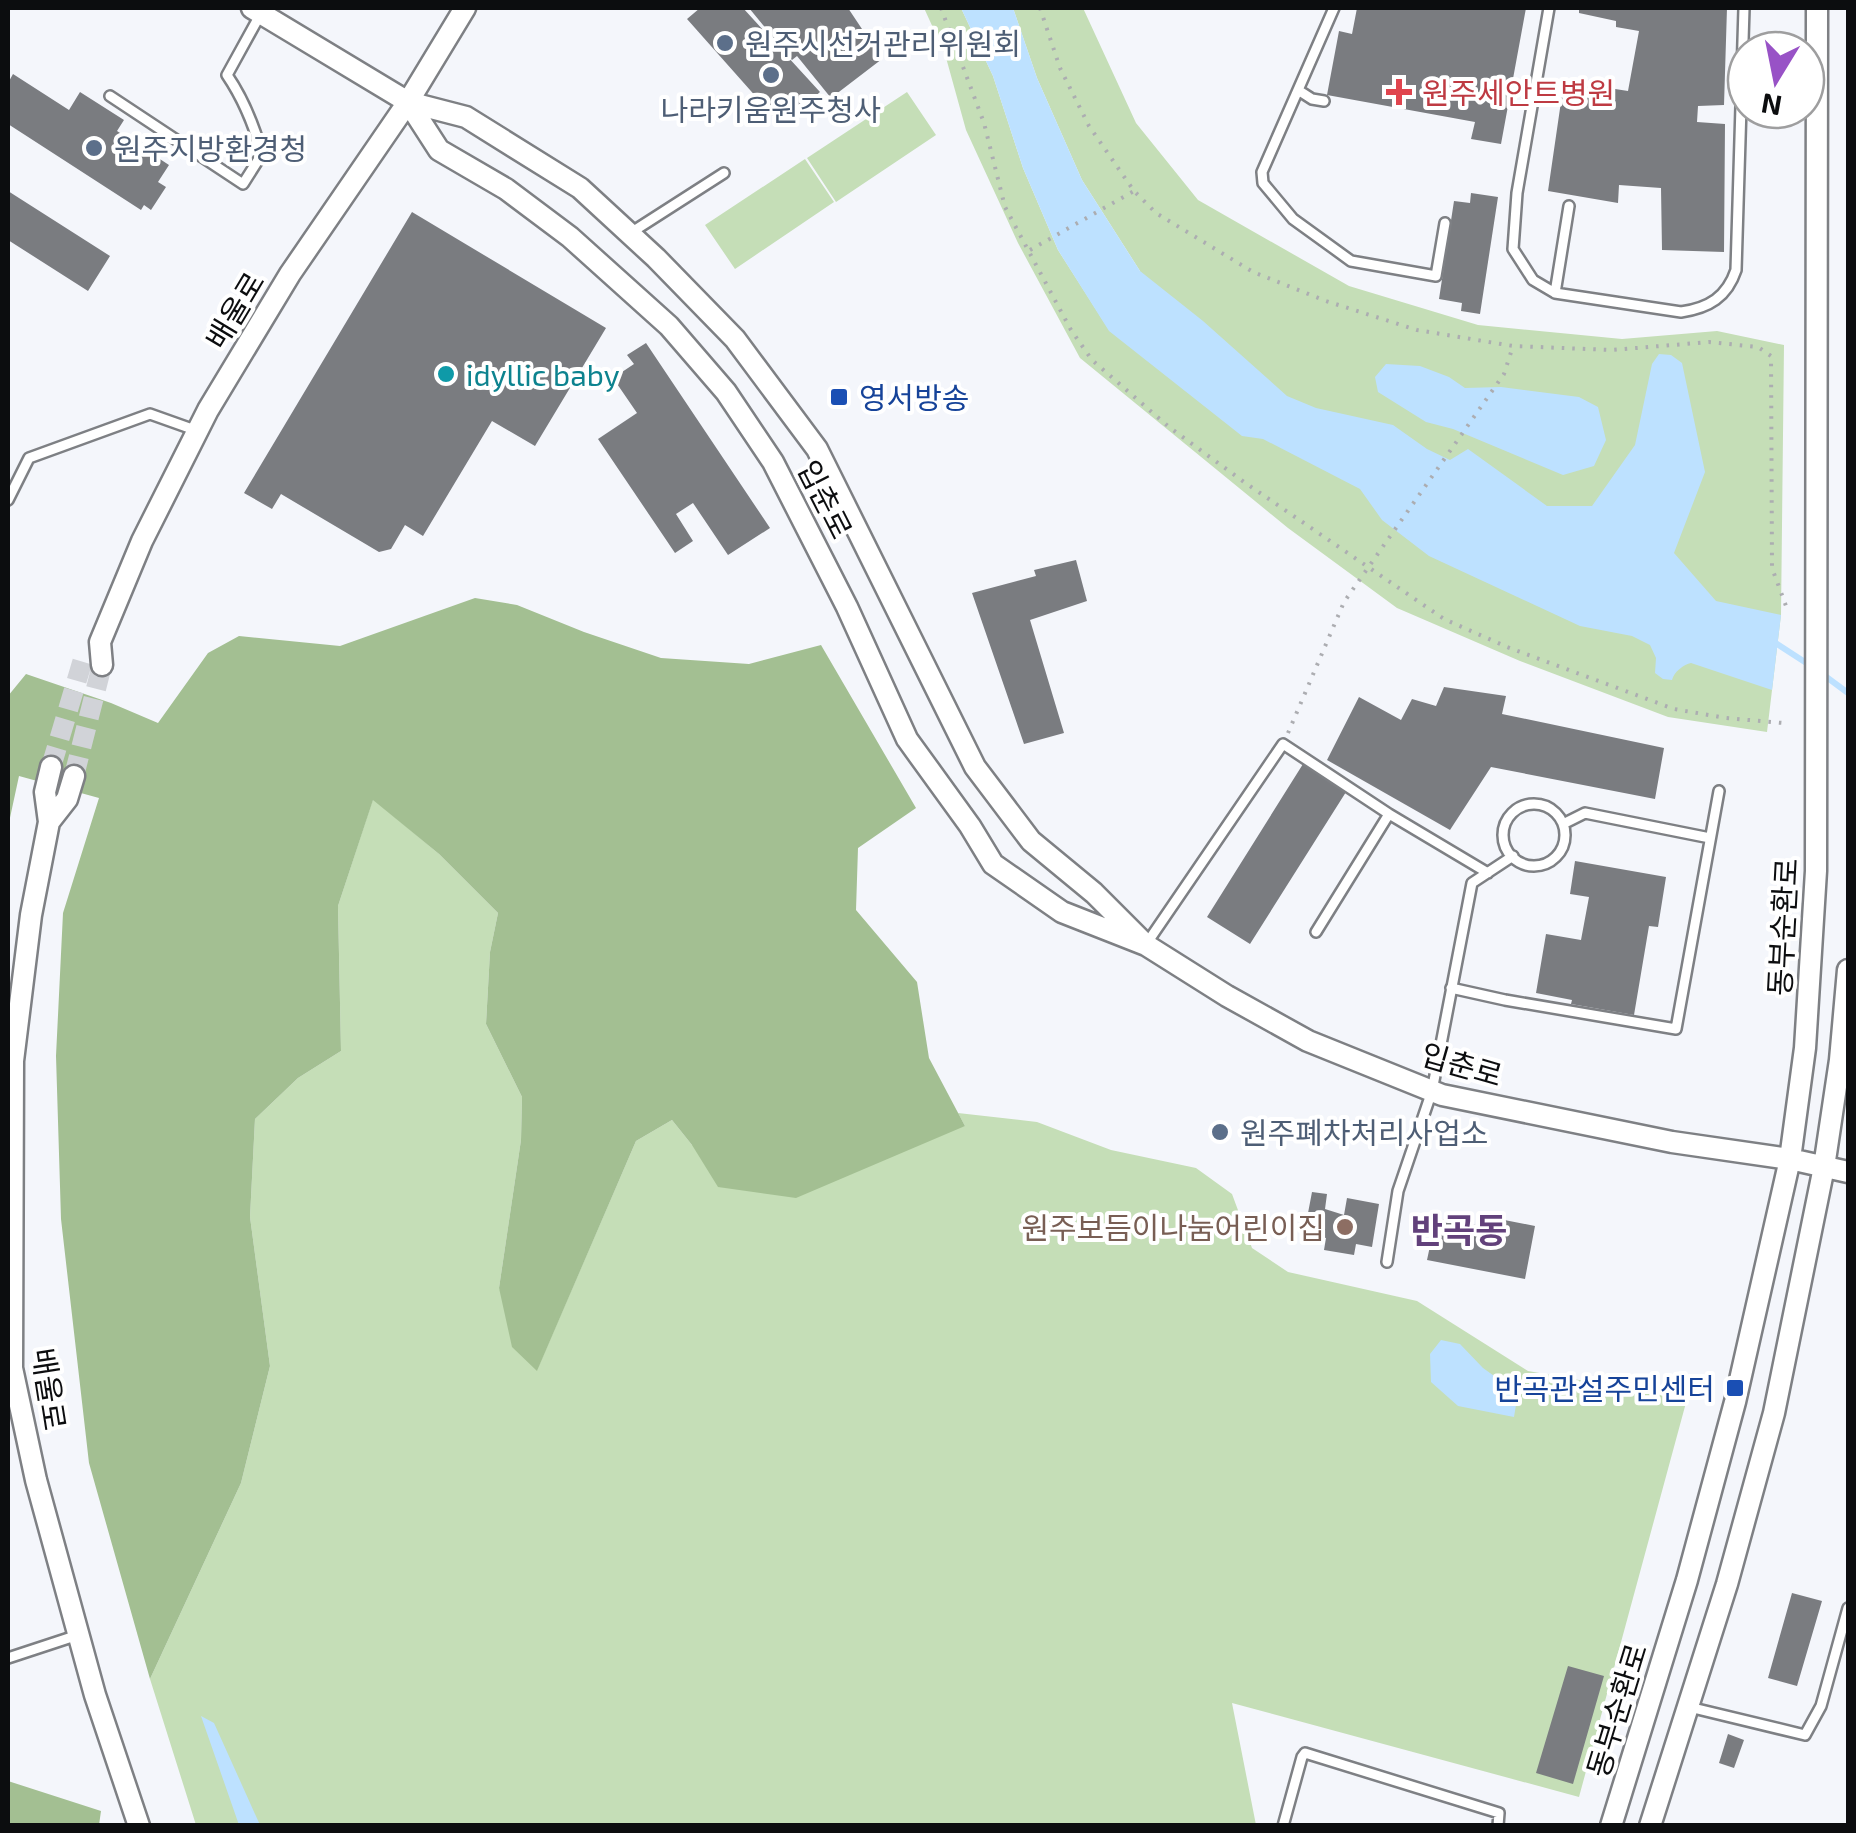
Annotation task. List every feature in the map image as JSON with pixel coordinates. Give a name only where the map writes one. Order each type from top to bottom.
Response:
[{"type":"street","name":"배울로","points":[[96,654],[142,541],[198,431],[290,274],[408,102],[466,8]]},
{"type":"street","name":"동부순환로","points":[[1611,1826],[1687,1580],[1735,1402],[1790,1160],[1805,1048],[1816,871],[1817,8]]},
{"type":"street","name":"입춘로","points":[[257,10],[408,102],[466,117],[580,188],[735,338],[817,449],[976,767],[1031,841],[1094,893],[1146,945]]},
{"type":"street","name":"입춘로","points":[[408,102],[438,150],[506,189],[570,237],[670,326],[726,392],[773,462],[907,739],[993,864],[1062,912],[1146,945],[1226,996],[1308,1040],[1442,1095],[1672,1142],[1848,1172]]},
{"type":"street","points":[[49,822],[45,792],[52,768]]},
{"type":"street","name":"배울로","points":[[74,776],[67,799],[49,822],[31,915],[12,1061],[12,1368],[36,1480],[78,1634],[139,1826]]},
{"type":"street","points":[[1650,1826],[1690,1706],[1774,1413],[1824,1167],[1848,970]]},
{"type":"street","points":[[1653,1696],[1690,1706]]},
{"type":"lane","points":[[1334,8],[1262,172],[1263,183],[1293,220],[1350,262],[1436,276],[1445,224]]},
{"type":"lane","points":[[1548,8],[1517,193],[1513,249],[1533,280],[1555,293],[1681,312],[1700,309],[1720,298],[1736,270],[1744,8]]},
{"type":"lane","points":[[110,96],[243,184],[262,154],[242,97],[227,75],[257,10]]},
{"type":"lane","points":[[1298,90],[1324,101]]},
{"type":"lane","points":[[630,234],[724,173]]},
{"type":"lane","points":[[1555,293],[1569,206]]},
{"type":"lane","points":[[8,500],[29,458],[150,414],[198,431]]},
{"type":"lane","points":[[1146,945],[1283,744],[1389,814],[1488,872]]},
{"type":"lane","points":[[1451,988],[1676,1030],[1718,791]]},
{"type":"lane","points":[[1530,804],[1550,808],[1564,824],[1564,843],[1554,859],[1535,866],[1513,856],[1504,843],[1503,833],[1511,814],[1530,804]]},
{"type":"lane","points":[[1564,824],[1584,813],[1710,838]]},
{"type":"lane","points":[[1316,932],[1389,814]]},
{"type":"lane","points":[[1386,1262],[1398,1191],[1432,1091],[1472,883],[1513,856]]},
{"type":"lane","points":[[1690,1706],[1805,1734],[1821,1706],[1848,1608]]},
{"type":"lane","points":[[8,1658],[78,1634]]},
{"type":"lane","points":[[1283,1826],[1306,1753],[1499,1813],[1498,1826]]},
{"type":"path","points":[[941,8],[984,123],[1005,206],[1071,330],[1092,360],[1169,426],[1366,568],[1444,619],[1507,647],[1674,709],[1783,723]]},
{"type":"path","points":[[1040,8],[1060,68],[1089,126],[1134,191],[1156,213],[1254,272],[1326,302],[1417,330],[1513,346],[1612,350],[1709,342],[1758,347],[1771,356],[1772,568],[1786,606]]},
{"type":"path","points":[[1030,250],[1134,191]]},
{"type":"path","points":[[1283,744],[1344,602],[1504,374],[1513,346]]},
{"type":"green space","points":[[924,8],[961,8],[993,76],[1023,168],[1058,250],[1104,322],[1140,271],[1082,180],[1037,78],[1013,8],[1083,8],[1136,123],[1198,200],[1349,286],[1478,325],[1622,339],[1717,331],[1784,345],[1781,615],[1767,732],[1668,717],[1520,661],[1397,608],[1288,528],[1080,358],[1018,243],[966,130],[945,54]]},
{"type":"green space","points":[[907,92],[936,135],[836,202],[807,158]]},
{"type":"green space","points":[[805,159],[834,202],[735,269],[705,225]]},
{"type":"green space","points":[[475,598],[517,605],[661,658],[749,664],[821,645],[916,808],[858,848],[856,910],[917,982],[929,1058],[965,1126],[796,1198],[718,1187],[672,1120],[636,1141],[537,1371],[512,1347],[499,1288],[521,1140],[522,1097],[486,1024],[490,952],[498,913],[439,854],[373,800],[338,906],[341,1051],[298,1078],[255,1119],[250,1217],[270,1366],[241,1483],[150,1679],[89,1463],[61,1219],[56,1056],[63,913],[99,798],[19,776],[8,827],[8,696],[26,674],[158,723],[208,653],[239,636],[340,646]]},
{"type":"green space","points":[[373,799],[439,854],[498,913],[490,952],[486,1024],[522,1097],[521,1140],[499,1288],[537,1370],[636,1141],[672,1120],[692,1145],[965,1126],[958,1113],[1037,1122],[1111,1150],[1196,1168],[1232,1194],[1252,1248],[1288,1272],[1417,1301],[1528,1371],[1687,1399],[1579,1797],[1232,1703],[1256,1825],[196,1825],[150,1679],[241,1483],[270,1366],[250,1217],[255,1119],[298,1078],[341,1051],[338,906]]},
{"type":"green space","points":[[8,1781],[101,1811],[99,1825],[8,1825]]},
{"type":"water","points":[[961,8],[1013,8],[1037,78],[1082,180],[1140,271],[1287,396],[1316,408],[1393,425],[1450,460],[1468,449],[1547,506],[1592,506],[1635,445],[1652,364],[1659,354],[1671,355],[1682,363],[1705,472],[1674,553],[1716,601],[1781,615],[1772,690],[1691,663],[1672,680],[1663,679],[1655,673],[1656,658],[1650,645],[1632,636],[1580,626],[1429,556],[1382,520],[1360,489],[1263,439],[1242,436],[1109,331],[1058,250],[1023,168],[993,76]]},
{"type":"water","points":[[1386,364],[1420,366],[1465,388],[1501,387],[1579,397],[1598,407],[1606,440],[1594,466],[1563,475],[1453,429],[1426,422],[1378,392],[1375,377]]},
{"type":"water","points":[[1441,1340],[1460,1344],[1483,1368],[1518,1393],[1514,1417],[1458,1406],[1431,1382],[1430,1354]]},
{"type":"water","points":[[201,1716],[214,1723],[260,1825],[239,1825]]},
{"type":"building","points":[[700,8],[743,8],[820,92],[782,126],[687,19]]},
{"type":"building","points":[[749,8],[848,8],[882,59],[831,98],[797,56],[792,60]]},
{"type":"building","points":[[1357,8],[1526,8],[1501,144],[1471,139],[1475,122],[1327,95],[1339,31],[1352,34]]},
{"type":"building","points":[[1579,8],[1727,8],[1724,105],[1698,106],[1697,122],[1725,124],[1724,252],[1662,250],[1661,188],[1619,185],[1618,203],[1548,191],[1564,81],[1628,91],[1639,31],[1579,13]]},
{"type":"building","name":"원주지방환경청","points":[[13,74],[69,110],[80,92],[124,120],[117,131],[169,165],[158,182],[166,187],[151,210],[144,205],[141,210],[8,124],[8,83]]},
{"type":"building","points":[[8,191],[110,256],[88,291],[8,240]]},
{"type":"building","points":[[1471,193],[1498,197],[1480,314],[1461,311],[1462,303],[1439,299],[1454,201],[1470,203]]},
{"type":"building","name":"idyllic baby","points":[[412,212],[606,328],[535,446],[492,421],[423,536],[405,525],[391,549],[379,552],[281,494],[272,509],[244,493]]},
{"type":"building","points":[[646,343],[770,528],[728,555],[693,503],[676,514],[693,541],[675,553],[598,439],[637,413],[613,378],[634,364],[627,355]]},
{"type":"building","points":[[1076,560],[1087,601],[1030,620],[1064,733],[1024,744],[972,593],[1036,576],[1034,570]]},
{"type":"building","points":[[1444,687],[1506,696],[1502,714],[1664,748],[1655,799],[1491,767],[1450,830],[1327,760],[1359,697],[1401,720],[1412,699],[1436,706]]},
{"type":"building","points":[[1303,764],[1346,792],[1250,944],[1207,917]]},
{"type":"building","points":[[1575,861],[1666,877],[1658,927],[1649,926],[1634,1015],[1571,1004],[1572,1000],[1536,993],[1546,934],[1581,940],[1589,897],[1570,894]]},
{"type":"building","points":[[1312,1192],[1327,1194],[1325,1209],[1344,1215],[1347,1198],[1379,1204],[1372,1247],[1356,1244],[1354,1255],[1324,1250],[1326,1238],[1304,1234]]},
{"type":"building","points":[[1489,1217],[1535,1226],[1525,1279],[1427,1260],[1436,1218],[1487,1227]]},
{"type":"building","points":[[1792,1593],[1822,1601],[1797,1686],[1768,1678]]},
{"type":"building","points":[[1568,1666],[1604,1676],[1573,1784],[1536,1773]]},
{"type":"building","points":[[1728,1734],[1744,1740],[1734,1768],[1719,1763]]},
{"type":"waterway","points":[[1771,640],[1811,666]]},
{"type":"waterway","points":[[1821,673],[1848,693]]},
{"type":"tunnel","points":[[51,767],[84,656]]},
{"type":"tunnel","points":[[74,776],[102,665]]},
{"type":"place","name":"원주시선거관리위원회","points":[[725,43]]},
{"type":"place","name":"나라키움원주청사","points":[[771,75]]},
{"type":"place","name":"원주세안트병원","points":[[1399,92]]},
{"type":"place","name":"원주지방환경청","points":[[94,148]]},
{"type":"place","name":"idyllic baby","points":[[446,374]]},
{"type":"place","name":"영서방송","points":[[839,397]]},
{"type":"place","name":"원주폐차처리사업소","points":[[1220,1132]]},
{"type":"place","name":"원주보듬이나눔어린이집","points":[[1345,1227]]},
{"type":"place","name":"반곡관설주민센터","points":[[1735,1388]]},
{"type":"district","name":"반곡동","points":[[1459,1229]]}]
